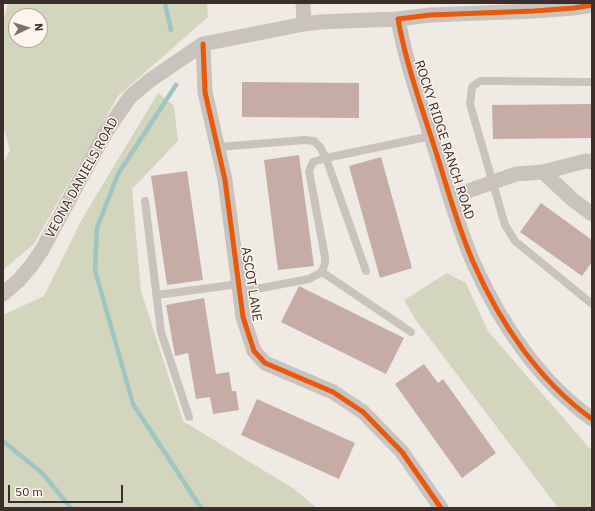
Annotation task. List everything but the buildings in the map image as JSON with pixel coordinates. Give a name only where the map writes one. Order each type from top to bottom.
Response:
[{"type":"street","points":[[303,3],[304,24]]},
{"type":"street","points":[[398,19],[420,10],[534,11],[592,5]]},
{"type":"street","name":"VEONA DANIELS ROAD","points":[[3,294],[20,280],[42,250],[105,133],[130,97],[149,81],[203,44],[319,22],[398,19]]},
{"type":"street","name":"ROCKY RIDGE RANCH ROAD","points":[[398,19],[401,38],[415,87],[462,234],[488,294],[504,322],[538,368],[565,397],[592,419]]},
{"type":"street","name":"ASCOT LANE","points":[[203,44],[205,92],[225,180],[243,317],[254,351],[265,363],[333,392],[363,412],[402,452],[441,508]]},
{"type":"street","points":[[451,197],[516,174],[543,172],[586,161],[592,162]]},
{"type":"street","points":[[543,172],[573,200],[592,214]]},
{"type":"lane","points":[[592,82],[480,81],[472,88],[470,104],[506,225],[515,241],[592,304]]},
{"type":"lane","points":[[157,295],[240,288],[309,278],[322,272],[325,264],[325,257],[309,171],[314,162],[326,158],[431,136]]},
{"type":"lane","points":[[218,147],[305,140],[314,141],[320,147],[326,158],[366,271]]},
{"type":"lane","points":[[145,201],[162,332],[189,417]]},
{"type":"lane","points":[[322,272],[411,332]]},
{"type":"green space","points":[[8,3],[207,3],[208,17],[118,96],[34,244],[3,270],[3,164],[10,150],[3,126],[3,21]]},
{"type":"green space","points":[[158,93],[174,106],[178,141],[132,189],[141,291],[183,421],[294,489],[317,508],[3,508],[3,315],[44,296],[82,219]]},
{"type":"green space","points":[[447,273],[466,283],[488,331],[592,451],[592,508],[558,508],[415,319],[404,300]]},
{"type":"waterway","points":[[165,3],[171,30]]},
{"type":"waterway","points":[[176,85],[118,174],[97,228],[95,270],[133,404],[201,508]]},
{"type":"waterway","points":[[3,441],[43,474],[71,508]]},
{"type":"cycle path","points":[[592,5],[534,11],[430,15],[398,19],[410,69],[463,237],[484,286],[509,329],[538,369],[573,404],[592,419]]},
{"type":"cycle path","points":[[203,44],[205,92],[225,180],[243,317],[254,351],[265,363],[333,392],[363,412],[402,452],[441,508]]}]
